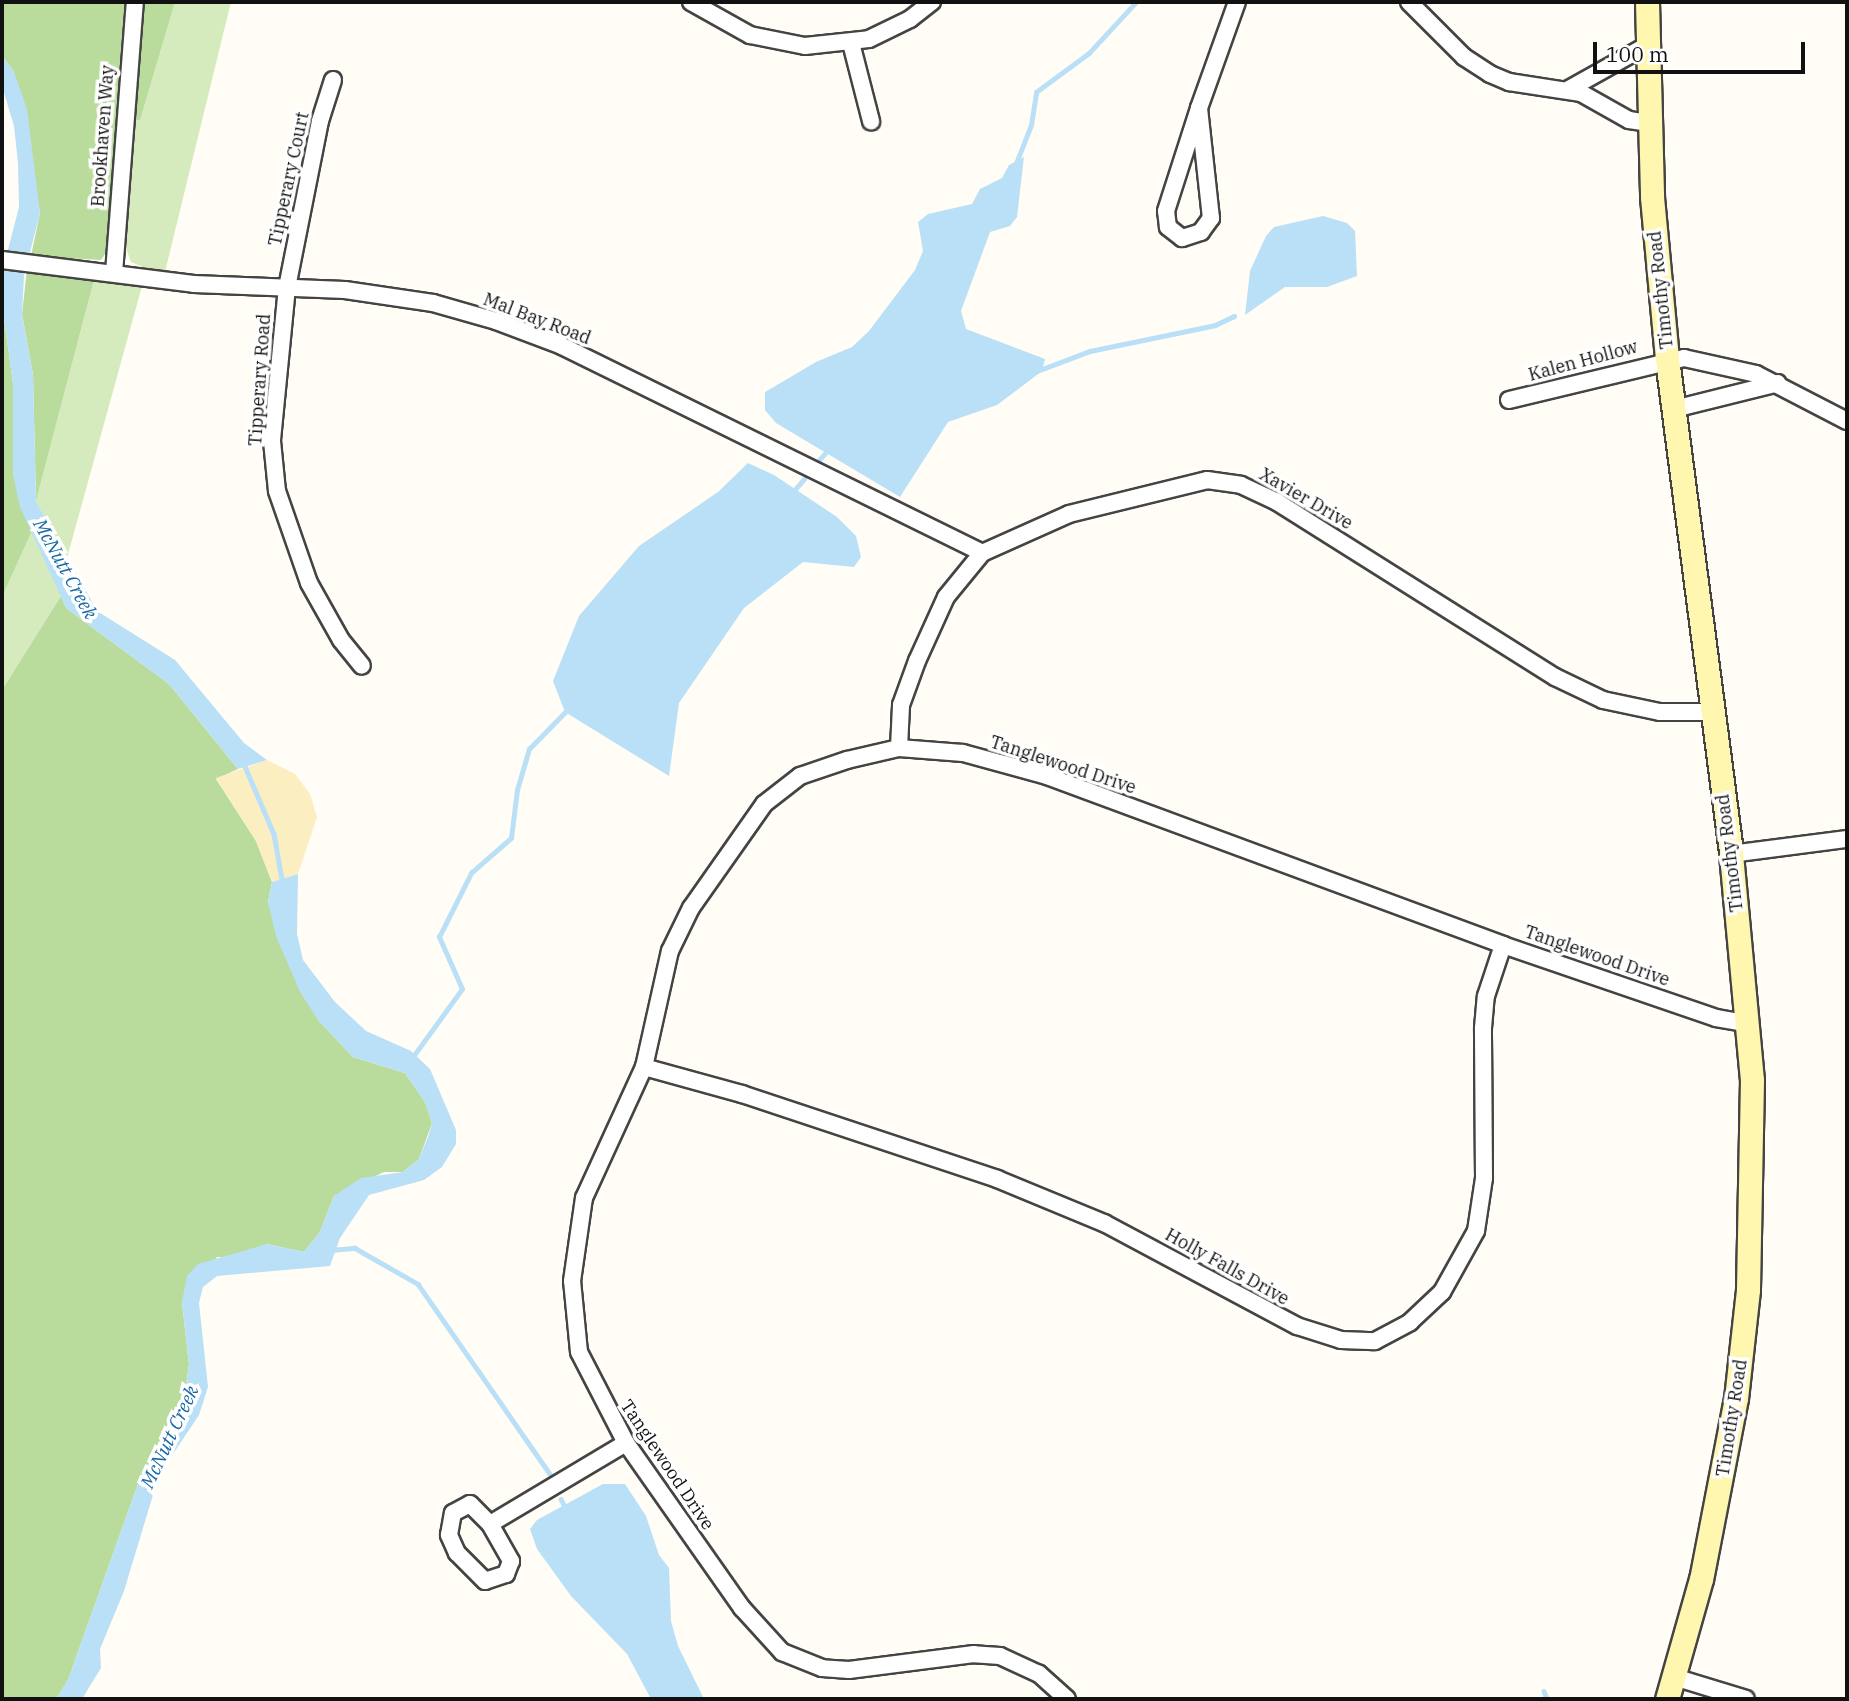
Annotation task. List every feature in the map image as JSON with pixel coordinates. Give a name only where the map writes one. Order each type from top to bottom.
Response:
[{"type":"main road","name":"Timothy Road","points":[[1647,2],[1648,123],[1667,359],[1731,854],[1749,1024],[1752,1134],[1745,1323],[1721,1486],[1667,1699]]},
{"type":"street","name":"Brookhaven Way","points":[[114,273],[135,2]]},
{"type":"street","points":[[691,2],[712,18],[765,41],[805,46],[851,43],[897,26],[932,2]]},
{"type":"street","points":[[1199,108],[1210,218],[1201,232],[1182,238],[1168,227],[1166,211],[1199,108],[1237,2]]},
{"type":"street","points":[[1409,2],[1464,57],[1490,74],[1531,86],[1569,89],[1629,120],[1648,123]]},
{"type":"street","points":[[851,43],[871,121]]},
{"type":"street","points":[[1569,89],[1646,46]]},
{"type":"street","name":"Tipperary Court","points":[[287,287],[320,121],[334,80]]},
{"type":"street","name":"Mal Bay Road","points":[[2,260],[194,284],[287,287],[433,303],[562,346],[982,553]]},
{"type":"street","name":"Tipperary Road","points":[[287,287],[272,441],[277,491],[309,583],[341,640],[362,666]]},
{"type":"street","points":[[1667,359],[1692,360],[1778,383],[1847,421]]},
{"type":"street","name":"Kalen Hollow","points":[[1509,400],[1667,359]]},
{"type":"street","points":[[1674,410],[1778,383]]},
{"type":"street","name":"Xavier Drive","points":[[899,748],[901,705],[917,661],[946,597],[982,553],[1039,525],[1132,495],[1187,483],[1224,481],[1277,502],[1578,689],[1631,708],[1712,712]]},
{"type":"street","name":"Tanglewood Drive","points":[[1067,1699],[1026,1666],[1000,1656],[974,1654],[849,1670],[822,1668],[782,1652],[742,1608],[626,1443],[579,1352],[572,1281],[584,1198],[644,1068],[670,951],[691,908],[748,823],[780,788],[800,776],[899,748],[963,753],[1047,776],[1503,945],[1716,1018],[1749,1024]]},
{"type":"street","points":[[1731,854],[1847,839]]},
{"type":"street","name":"Holly Falls Drive","points":[[644,1068],[742,1094],[997,1179],[1104,1223],[1297,1326],[1341,1340],[1375,1341],[1410,1322],[1436,1299],[1456,1274],[1476,1231],[1484,1178],[1483,1028],[1486,996],[1503,945]]},
{"type":"street","points":[[490,1524],[626,1443]]},
{"type":"street","points":[[470,1504],[490,1524],[511,1561],[506,1574],[485,1581],[457,1553],[450,1525],[453,1513],[470,1504]]},
{"type":"street","points":[[1674,1677],[1746,1699]]},
{"type":"green space","points":[[2,2],[129,2],[110,246],[101,260],[31,256],[40,213],[14,72],[2,56]]},
{"type":"green space","points":[[142,2],[175,2],[140,120],[131,120]]},
{"type":"green space","points":[[175,2],[231,2],[164,276],[131,262],[124,243],[131,120],[140,119]]},
{"type":"green space","points":[[27,269],[94,280],[36,501],[33,375],[22,314]]},
{"type":"green space","points":[[94,280],[142,286],[67,558],[36,501]]},
{"type":"green space","points":[[2,305],[13,383],[13,474],[32,531],[2,597]]},
{"type":"green space","points":[[32,531],[61,596],[2,690],[2,597]]},
{"type":"green space","points":[[61,596],[66,608],[169,684],[238,769],[216,779],[256,841],[272,882],[268,902],[318,1020],[353,1057],[405,1073],[425,1102],[432,1123],[419,1159],[403,1172],[384,1172],[334,1196],[320,1232],[304,1252],[267,1244],[234,1257],[217,1257],[182,1302],[189,1365],[185,1392],[139,1481],[68,1680],[56,1699],[2,1699],[2,690]]},
{"type":"sand","points":[[267,760],[295,774],[310,794],[317,817],[298,874],[272,882],[256,841],[216,778]]},
{"type":"water","points":[[2,56],[14,72],[27,109],[40,213],[24,276],[22,314],[33,375],[36,501],[97,611],[175,660],[244,743],[267,760],[238,769],[169,684],[66,608],[20,507],[13,474],[13,383],[2,305],[2,273],[19,207],[18,163],[14,126],[2,86]]},
{"type":"water","points":[[1024,157],[1017,217],[1010,226],[990,232],[961,311],[966,329],[1045,359],[1042,371],[997,405],[948,422],[900,497],[776,423],[765,410],[765,392],[816,362],[852,347],[869,331],[915,270],[923,251],[918,222],[928,214],[972,204],[980,189],[1002,178],[1009,165]]},
{"type":"water","points":[[1323,216],[1347,223],[1355,231],[1357,276],[1327,287],[1285,287],[1245,315],[1250,271],[1266,236],[1274,227]]},
{"type":"water","points":[[748,463],[774,475],[837,517],[856,536],[861,557],[854,567],[803,562],[744,608],[679,703],[669,776],[565,712],[553,681],[579,616],[639,546],[718,492]]},
{"type":"water","points":[[298,874],[297,934],[303,960],[335,1002],[366,1031],[411,1051],[430,1069],[456,1130],[456,1144],[442,1167],[424,1180],[369,1195],[340,1238],[330,1266],[217,1276],[203,1287],[199,1303],[208,1387],[199,1415],[159,1475],[124,1591],[100,1649],[101,1668],[82,1699],[56,1699],[68,1680],[139,1481],[185,1392],[189,1365],[182,1302],[187,1276],[198,1264],[267,1244],[304,1252],[320,1232],[334,1196],[361,1178],[403,1172],[419,1159],[428,1137],[432,1123],[425,1102],[405,1073],[353,1057],[318,1020],[300,992],[276,936],[268,902],[272,882]]},
{"type":"water","points":[[603,1484],[625,1484],[646,1516],[659,1555],[669,1568],[671,1621],[678,1646],[704,1699],[651,1699],[627,1654],[571,1596],[537,1549],[530,1529],[537,1520]]},
{"type":"waterway","points":[[1015,166],[1031,125],[1036,92],[1089,53],[1136,2]]},
{"type":"waterway","points":[[1037,371],[1090,351],[1215,325],[1234,316]]},
{"type":"waterway","points":[[819,460],[828,450]]},
{"type":"waterway","points":[[791,494],[804,479]]},
{"type":"waterway","points":[[412,1058],[462,989],[439,937],[471,873],[511,838],[517,790],[529,749],[568,709]]},
{"type":"waterway","name":"McNutt Creek","points":[[244,764],[274,834],[283,885]]},
{"type":"waterway","points":[[331,1250],[355,1248],[418,1284],[552,1477]]},
{"type":"waterway","points":[[561,1499],[565,1507]]},
{"type":"waterway","points":[[1544,1691],[1547,1699]]}]
